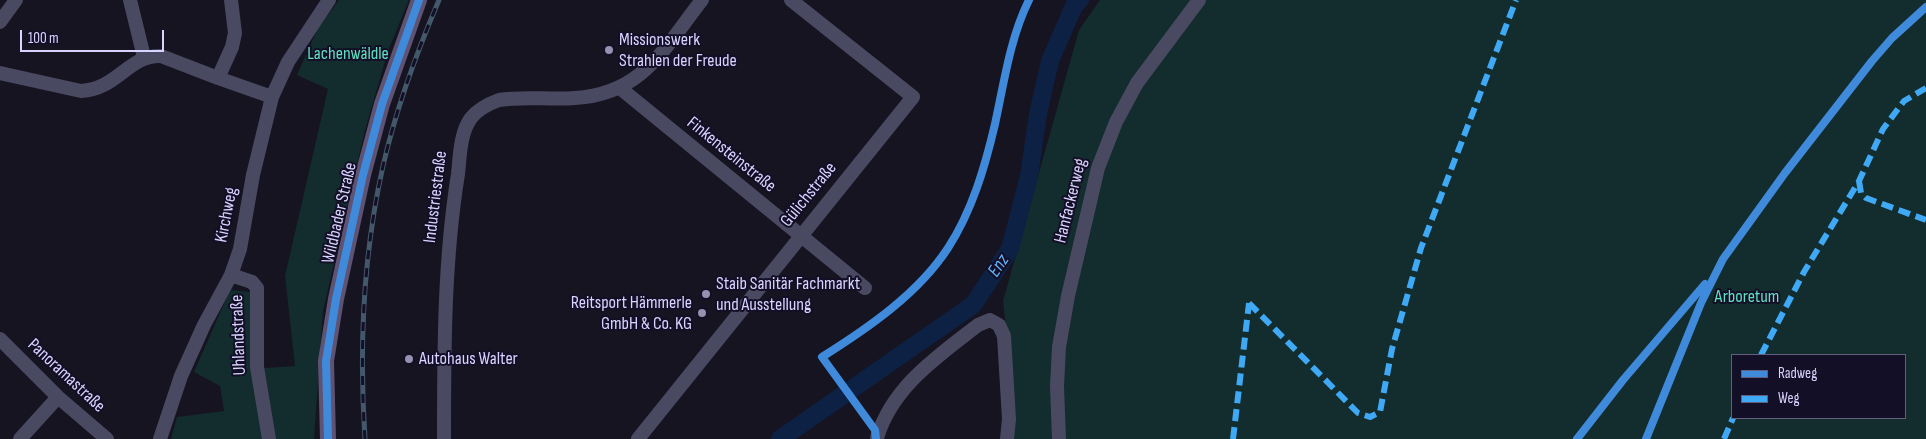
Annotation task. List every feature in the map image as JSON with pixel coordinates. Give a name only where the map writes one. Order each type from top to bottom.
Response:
[{"type":"main road","name":"Wildbader Straße","points":[[328,439],[326,361],[336,299],[363,175],[382,104],[420,0]]},
{"type":"street","points":[[0,22],[16,0]]},
{"type":"street","points":[[130,0],[144,57]]},
{"type":"street","points":[[218,78],[232,46],[235,33],[231,0]]},
{"type":"street","name":"Kirchweg","points":[[160,439],[181,376],[204,325],[231,275],[240,249],[254,175],[272,97],[288,62],[329,0]]},
{"type":"street","name":"Industriestraße","points":[[444,439],[444,349],[450,233],[463,141],[468,124],[481,108],[499,100],[576,98],[607,93],[620,88],[647,69],[702,0]]},
{"type":"street","name":"Gülichstraße","points":[[638,439],[913,97],[791,0]]},
{"type":"street","name":"Hanfackerweg","points":[[1059,439],[1057,386],[1059,347],[1068,296],[1098,168],[1116,122],[1137,83],[1199,0]]},
{"type":"street","points":[[0,72],[81,91],[90,90],[112,82],[144,57],[161,56],[272,97]]},
{"type":"street","name":"Finkensteinstraße","points":[[620,88],[865,288]]},
{"type":"street","name":"Uhlandstraße","points":[[231,275],[252,282],[257,288],[257,367],[269,439]]},
{"type":"street","points":[[877,438],[888,411],[912,379],[978,324],[990,320],[999,325],[1004,336],[1009,419],[1007,439]]},
{"type":"street","name":"Panoramastraße","points":[[0,339],[58,397],[107,439]]},
{"type":"street","points":[[20,439],[58,397]]},
{"type":"green space","name":"Lachenwäldle","points":[[339,0],[409,0],[388,51],[365,130],[323,311],[314,439],[171,439],[177,417],[224,411],[220,386],[194,372],[230,290],[250,292],[251,369],[295,366],[285,276],[328,89],[297,75],[318,28]]},
{"type":"green space","name":"Arboretum","points":[[1100,0],[1926,0],[1926,439],[1010,439],[1006,329],[1003,301],[1079,30]]},
{"type":"waterway","name":"Enz","points":[[780,439],[973,305],[1010,249],[1029,176],[1038,114],[1050,61],[1074,6],[1080,0]]},
{"type":"railway","points":[[365,439],[362,371],[364,302],[376,200],[388,145],[400,103],[439,0]]},
{"type":"marked path","points":[[1249,303],[1358,413],[1370,417],[1380,412],[1392,349],[1421,248],[1516,0]]},
{"type":"marked path","points":[[1762,354],[1804,272],[1859,181],[1883,129],[1904,101],[1926,88]]},
{"type":"marked path","points":[[1859,181],[1861,193],[1866,198],[1926,220]]},
{"type":"marked path","points":[[1233,439],[1249,303]]},
{"type":"marked path","points":[[1724,439],[1733,419]]},
{"type":"cycle path","points":[[328,439],[326,361],[336,299],[363,175],[382,104],[419,0]]},
{"type":"cycle path","points":[[876,439],[875,430],[822,357],[891,309],[922,280],[948,248],[971,204],[982,172],[995,124],[1012,45],[1029,0]]},
{"type":"cycle path","points":[[1646,439],[1701,303],[1723,259],[1785,173],[1872,61],[1892,38],[1926,7]]},
{"type":"cycle path","points":[[1577,439],[1623,380],[1705,284]]},
{"type":"place","name":"Missionswerk Strahlen der Freude","points":[[609,50]]},
{"type":"place","name":"Staib Sanitär Fachmarkt und Ausstellung","points":[[706,294]]},
{"type":"place","name":"Reitsport Hämmerle GmbH & Co. KG","points":[[702,313]]},
{"type":"place","name":"Autohaus Walter","points":[[409,359]]}]
